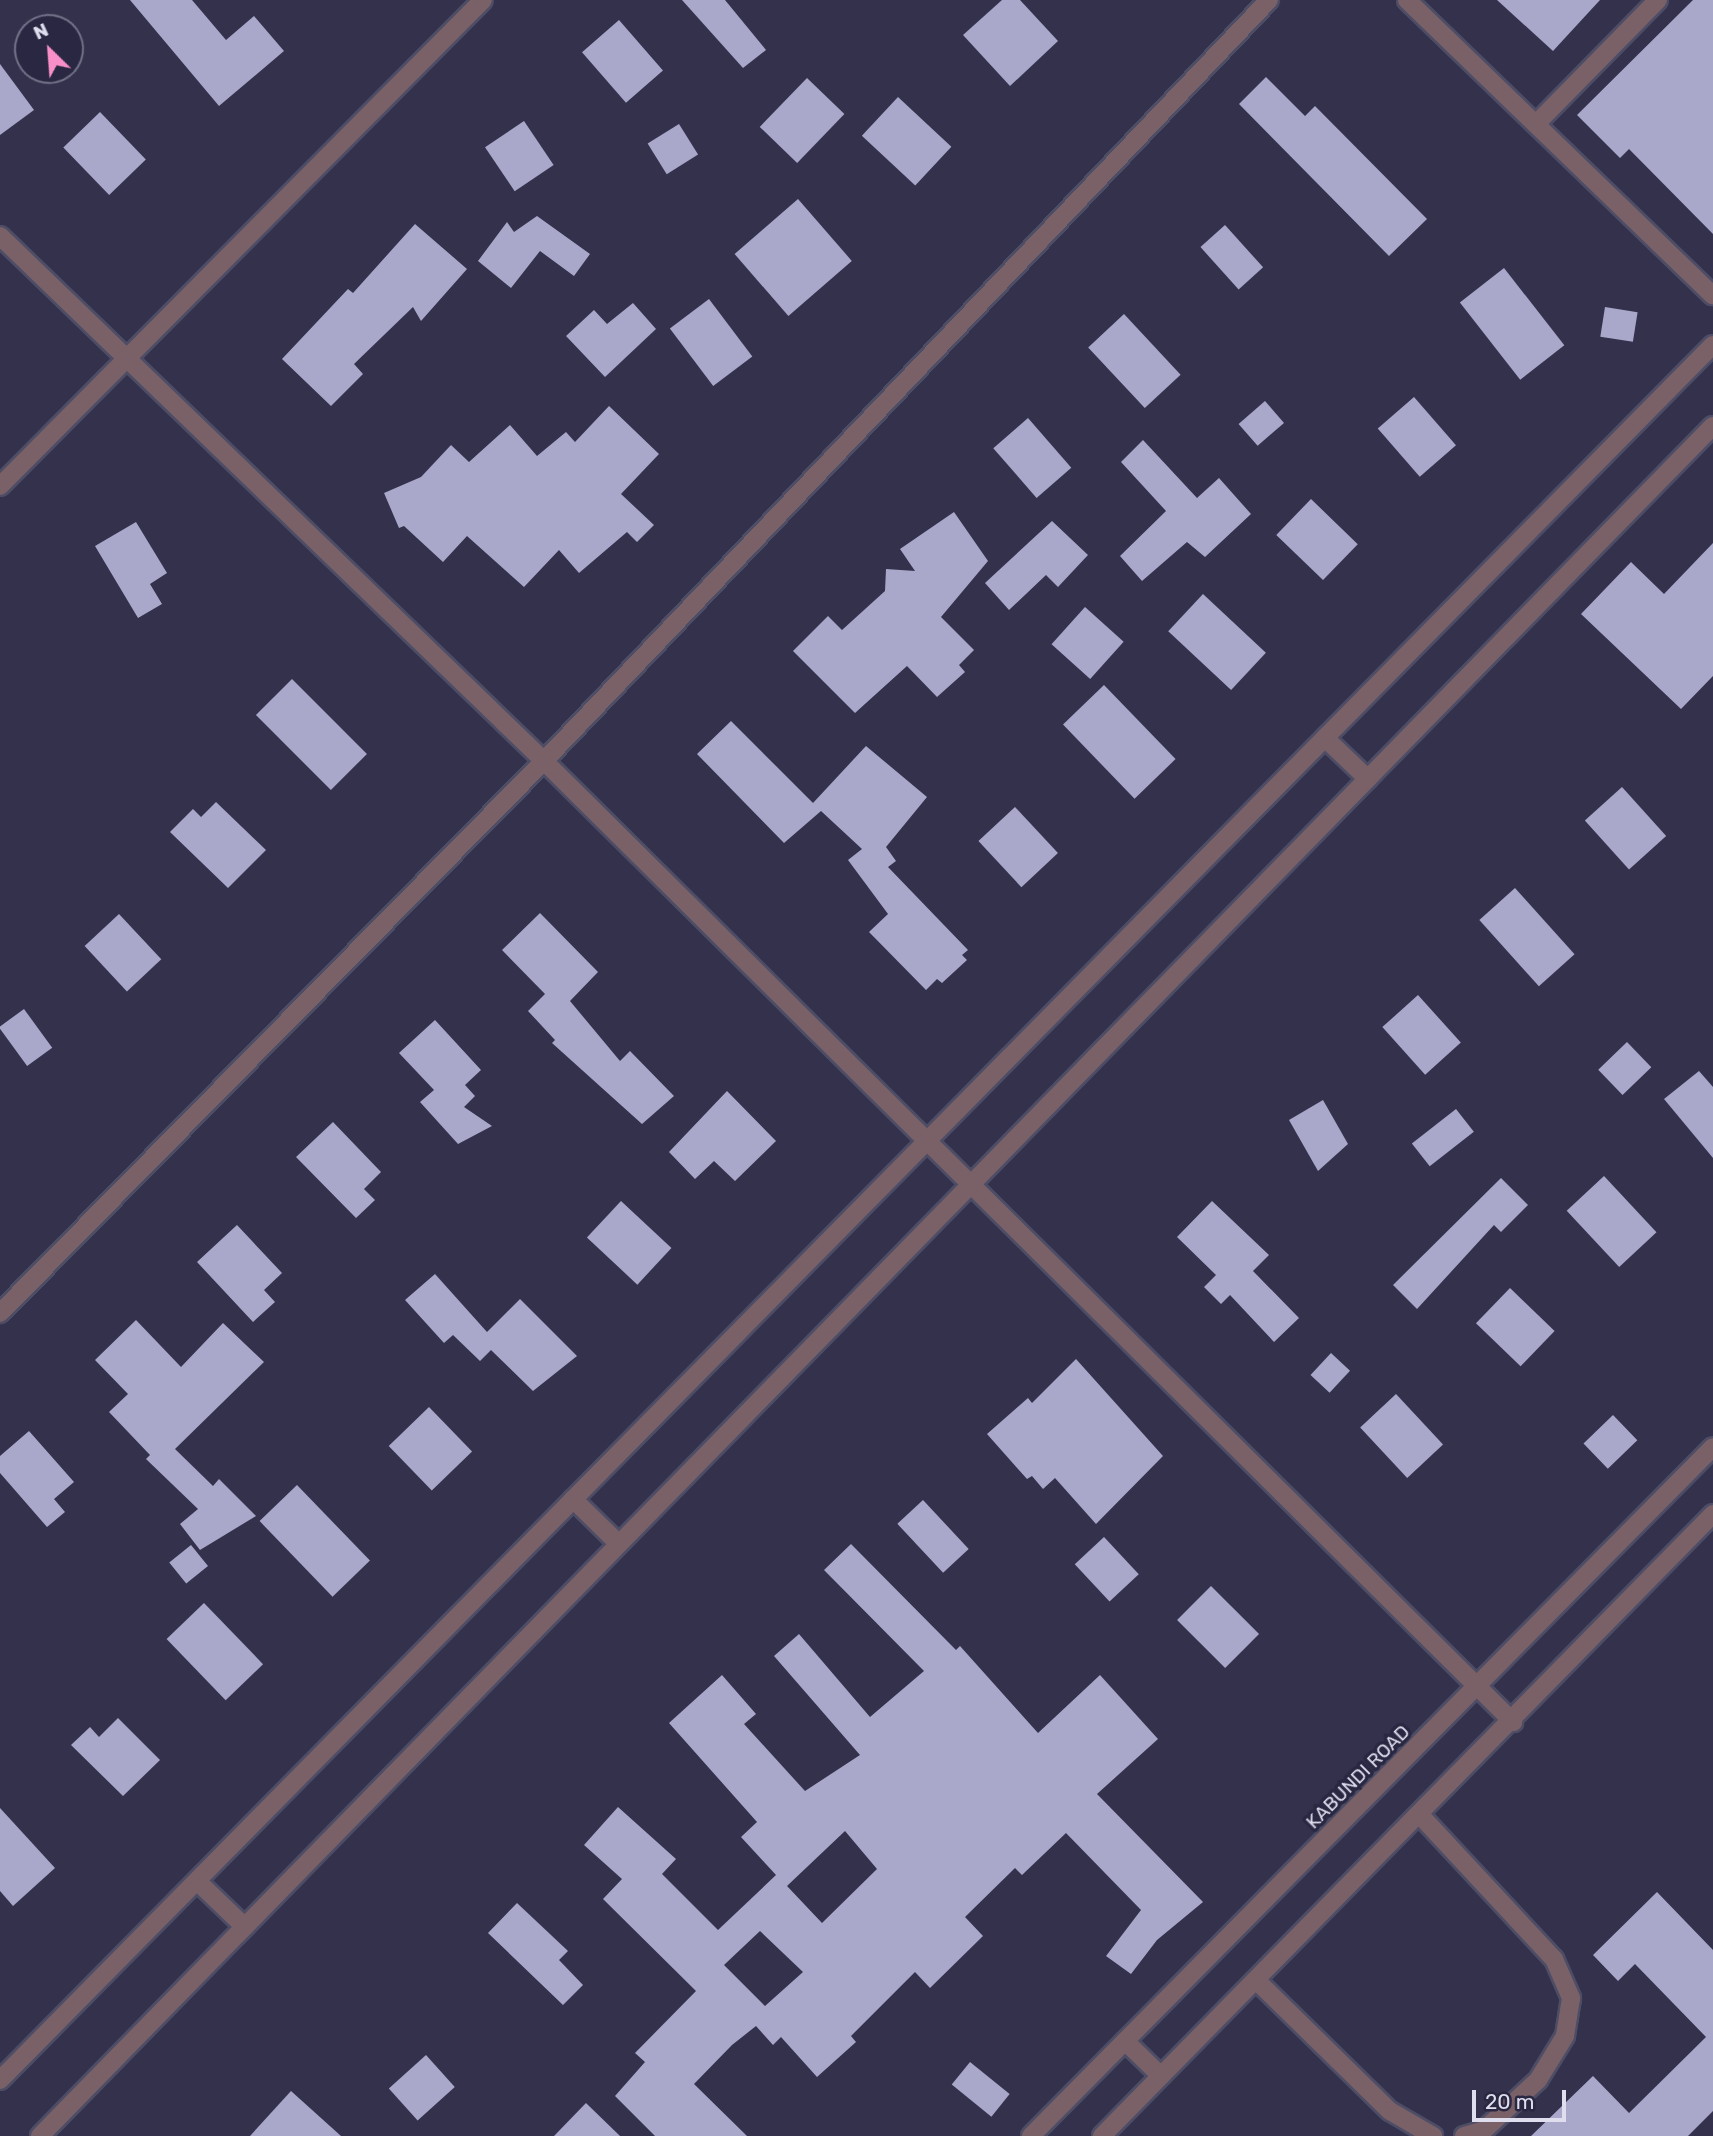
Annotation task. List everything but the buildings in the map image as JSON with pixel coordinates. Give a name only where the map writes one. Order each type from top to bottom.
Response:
[{"type":"street","points":[[0,486],[125,355],[483,0]]},
{"type":"street","points":[[0,1312],[544,761],[1269,0]]},
{"type":"street","points":[[1407,0],[1713,295]]},
{"type":"street","points":[[1536,124],[1658,0]]},
{"type":"street","points":[[0,236],[544,761],[1513,1721]]},
{"type":"street","points":[[0,2080],[1713,345]]},
{"type":"street","points":[[40,2136],[1713,426]]},
{"type":"street","points":[[1325,738],[1368,779]]},
{"type":"street","name":"KABUNDI ROAD","points":[[1031,2136],[1713,1447]]},
{"type":"street","points":[[573,1499],[619,1544]]},
{"type":"street","points":[[1102,2136],[1513,1721],[1713,1514]]},
{"type":"street","points":[[1420,1815],[1554,1959],[1571,1998],[1565,2036],[1538,2080],[1484,2130],[1464,2136]]},
{"type":"street","points":[[197,1881],[245,1927]]},
{"type":"street","points":[[1256,1980],[1390,2111],[1433,2136]]},
{"type":"street","points":[[1125,2041],[1161,2076]]}]
